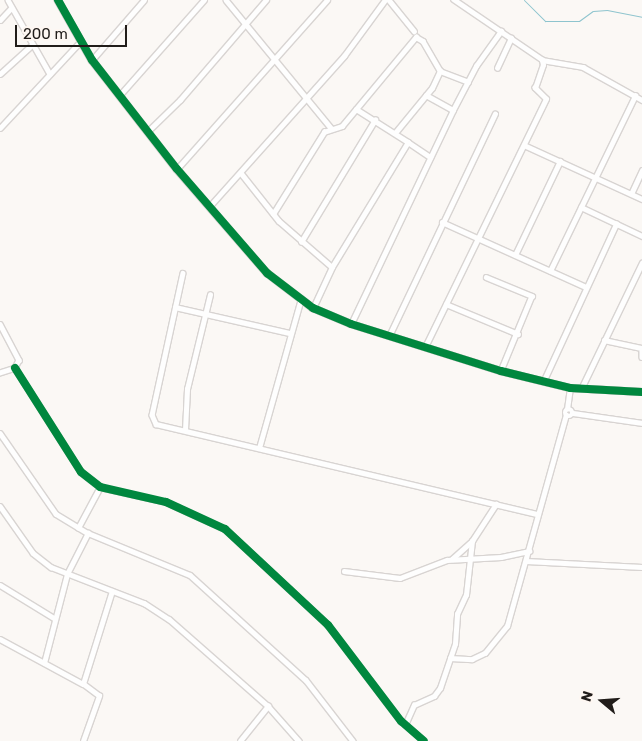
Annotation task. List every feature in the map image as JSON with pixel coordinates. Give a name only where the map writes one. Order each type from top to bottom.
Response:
[{"type":"street","points":[[8,0],[50,74]]},
{"type":"street","points":[[58,0],[80,42],[92,60],[177,169],[267,273],[313,308],[351,324],[501,371],[544,380],[570,388],[642,392]]},
{"type":"street","points":[[92,60],[144,0]]},
{"type":"street","points":[[119,96],[204,0]]},
{"type":"street","points":[[226,0],[245,26],[332,129]]},
{"type":"street","points":[[148,132],[245,26],[266,0]]},
{"type":"street","points":[[177,169],[327,0]]},
{"type":"street","points":[[209,207],[352,46],[385,0]]},
{"type":"street","points":[[389,0],[414,31]]},
{"type":"street","points":[[454,0],[542,60],[583,67],[642,100]]},
{"type":"street","points":[[0,20],[11,8]]},
{"type":"street","points":[[351,324],[453,110],[468,82],[502,31]]},
{"type":"street","points":[[273,214],[324,132],[342,126],[416,37],[423,40],[440,71],[468,82]]},
{"type":"street","points":[[497,68],[511,38]]},
{"type":"street","points":[[0,128],[80,42]]},
{"type":"street","points":[[0,74],[32,45]]},
{"type":"street","points":[[425,347],[546,99],[534,88],[544,65],[542,60]]},
{"type":"street","points":[[395,133],[426,95],[440,71]]},
{"type":"street","points":[[426,95],[453,110]]},
{"type":"street","points":[[550,271],[635,96]]},
{"type":"street","points":[[356,109],[430,157]]},
{"type":"street","points":[[389,336],[442,222],[496,114]]},
{"type":"street","points":[[300,242],[375,120]]},
{"type":"street","points":[[313,308],[332,267],[408,142]]},
{"type":"street","points":[[524,145],[642,199]]},
{"type":"street","points":[[515,255],[560,161]]},
{"type":"street","points":[[631,194],[642,170]]},
{"type":"street","points":[[241,173],[273,214],[300,242],[332,267]]},
{"type":"street","points":[[581,207],[642,236]]},
{"type":"street","points":[[442,222],[584,286]]},
{"type":"street","points":[[544,380],[584,286],[616,224]]},
{"type":"street","points":[[581,389],[642,263]]},
{"type":"street","points":[[183,272],[152,415],[156,424],[538,514]]},
{"type":"street","points":[[486,277],[532,296],[518,334],[501,371]]},
{"type":"street","points":[[185,430],[184,403],[210,295]]},
{"type":"street","points":[[259,448],[289,333],[301,299]]},
{"type":"street","points":[[446,304],[518,334]]},
{"type":"street","points":[[175,307],[289,333]]},
{"type":"street","points":[[0,324],[18,354],[15,368],[81,472],[100,487],[166,502],[224,529],[328,625],[405,725],[424,741]]},
{"type":"street","points":[[604,340],[618,346],[642,350],[642,357]]},
{"type":"street","points":[[0,373],[15,368]]},
{"type":"street","points":[[450,658],[472,658],[492,648],[509,621],[568,409],[570,388]]},
{"type":"street","points":[[568,409],[573,413],[642,423]]},
{"type":"street","points":[[566,416],[573,413]]},
{"type":"street","points":[[0,432],[56,514],[88,533],[190,575],[306,680],[353,741]]},
{"type":"street","points":[[78,528],[100,487]]},
{"type":"street","points":[[452,560],[472,541],[496,504]]},
{"type":"street","points":[[0,506],[33,553],[66,574],[144,603],[169,619],[268,706],[299,741]]},
{"type":"street","points":[[44,663],[66,574],[88,533]]},
{"type":"street","points":[[405,725],[414,705],[438,693],[456,636],[456,614],[466,595],[472,541]]},
{"type":"street","points":[[344,571],[400,578],[452,560],[501,558],[529,550]]},
{"type":"street","points":[[526,560],[642,567]]},
{"type":"street","points":[[0,585],[54,618]]},
{"type":"street","points":[[83,684],[112,591]]},
{"type":"street","points":[[0,639],[83,684],[99,696],[83,741]]},
{"type":"street","points":[[240,741],[268,706]]},
{"type":"waterway","points":[[524,0],[545,21],[579,21],[593,11],[607,10],[642,17]]},
{"type":"cycle path","points":[[58,0],[92,60],[177,169],[267,273],[313,308],[351,324],[501,371],[570,388],[642,392]]},
{"type":"cycle path","points":[[15,368],[81,472],[100,487],[166,502],[225,529],[328,625],[401,721],[424,741]]}]
